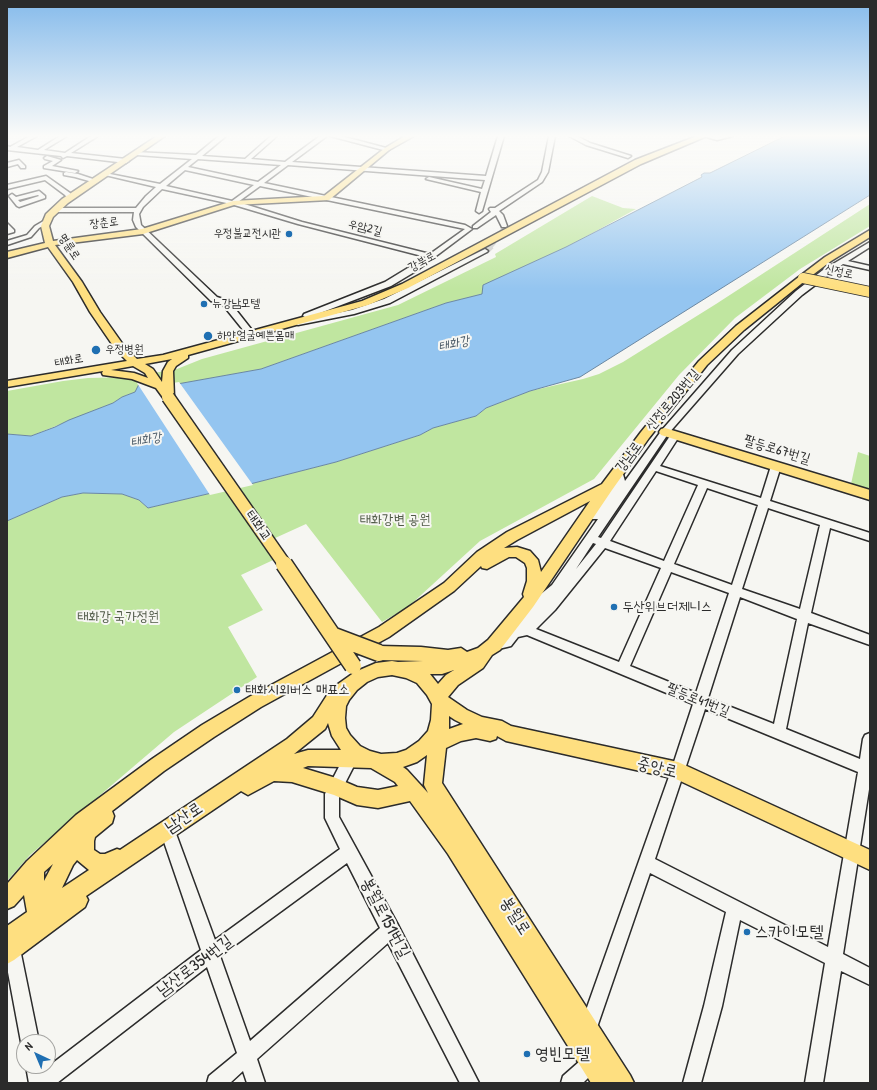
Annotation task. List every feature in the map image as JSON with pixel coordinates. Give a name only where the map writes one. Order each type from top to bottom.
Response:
[{"type":"main road","name":"명륜로","points":[[88,187],[54,210],[47,221],[45,231],[49,243],[77,282],[111,336],[120,348],[135,363],[149,371],[148,377]]},
{"type":"main road","points":[[326,198],[339,187]]},
{"type":"main road","name":"강북로","points":[[135,363],[182,354],[281,325],[352,307],[387,294],[591,187]]},
{"type":"main road","name":"장춘로","points":[[7,255],[49,243],[143,231],[233,204],[326,198]]},
{"type":"main road","name":"강남로","points":[[438,700],[440,694],[452,680],[477,663],[531,605],[607,487],[645,435],[703,363],[740,328],[803,278],[828,259],[870,233]]},
{"type":"main road","name":"신정로","points":[[803,278],[870,292]]},
{"type":"main road","points":[[74,373],[107,361],[114,352],[114,345],[111,336]]},
{"type":"main road","points":[[120,348],[148,354],[182,354]]},
{"type":"main road","points":[[164,391],[168,371],[175,362],[201,348]]},
{"type":"main road","name":"태화로","points":[[7,384],[135,363]]},
{"type":"main road","points":[[63,375],[102,373],[148,377]]},
{"type":"main road","name":"태화교","points":[[148,377],[164,391],[334,636],[354,676]]},
{"type":"main road","name":"팔등로67번길","points":[[670,433],[870,495]]},
{"type":"main road","points":[[449,587],[482,556],[512,536],[607,487]]},
{"type":"main road","points":[[7,899],[34,868],[83,822],[158,765],[208,731],[255,702],[384,632],[449,587],[472,575],[500,555],[509,552],[517,552],[525,555],[531,560],[534,568],[534,581],[531,605]]},
{"type":"main road","points":[[334,636],[388,654],[421,654],[448,657],[491,647]]},
{"type":"main road","points":[[399,669],[442,667],[491,647]]},
{"type":"main road","points":[[392,668],[399,669],[408,671],[423,678],[434,690],[440,704],[440,721],[435,734],[425,747],[411,756],[397,761],[375,760],[352,756],[338,730],[336,718],[338,706],[343,694],[354,676],[376,670],[392,668]]},
{"type":"main road","name":"남산로","points":[[12,946],[45,917],[139,849],[245,778],[309,732],[319,723],[337,694],[354,676]]},
{"type":"main road","name":"중앙로","points":[[438,700],[461,715],[480,724],[502,729],[506,733],[678,772],[870,860]]},
{"type":"main road","name":"봉월로","points":[[440,721],[439,743],[433,775],[433,785],[588,1031],[597,1057]]},
{"type":"main road","points":[[417,752],[459,733],[476,730],[499,735],[506,733]]},
{"type":"main road","name":"남산로","points":[[45,917],[249,785],[271,773],[292,763],[308,758],[352,756]]},
{"type":"main road","name":"봉월로","points":[[375,760],[401,776],[426,805],[524,954],[597,1057],[622,1083]]},
{"type":"main road","points":[[45,917],[66,858],[89,830],[139,790],[158,765]]},
{"type":"main road","points":[[271,773],[292,773],[336,787],[357,796],[378,799],[414,791]]},
{"type":"main road","points":[[89,830],[84,840],[85,854],[97,864],[105,864],[139,849]]},
{"type":"main road","points":[[34,868],[34,900],[45,917]]},
{"type":"main road","points":[[597,1057],[604,1083]]},
{"type":"street","points":[[58,187],[70,198]]},
{"type":"street","points":[[62,189],[72,190],[88,187]]},
{"type":"street","points":[[160,187],[148,197],[138,210],[136,220],[143,231],[214,299],[226,303],[252,334]]},
{"type":"street","name":"우암2길","points":[[160,187],[233,204],[300,223],[431,256]]},
{"type":"street","points":[[233,204],[255,187]]},
{"type":"street","points":[[273,187],[326,198]]},
{"type":"street","points":[[464,187],[484,191]]},
{"type":"street","points":[[470,227],[479,212],[485,187]]},
{"type":"street","points":[[281,325],[374,290],[413,268],[470,227],[503,207],[532,187]]},
{"type":"street","points":[[11,197],[41,189]]},
{"type":"street","name":"장춘로","points":[[326,198],[470,227]]},
{"type":"street","points":[[54,210],[138,210]]},
{"type":"street","points":[[479,212],[484,215],[495,212]]},
{"type":"street","points":[[495,212],[504,226]]},
{"type":"street","points":[[7,243],[29,236],[37,227],[47,221]]},
{"type":"street","points":[[7,225],[12,231],[7,232]]},
{"type":"street","name":"신정로203번길","points":[[531,605],[556,588],[590,538],[712,377],[762,326],[822,275],[841,262],[868,247]]},
{"type":"street","points":[[281,325],[325,318],[374,307],[396,298],[485,251]]},
{"type":"street","points":[[841,262],[870,268]]},
{"type":"street","points":[[822,275],[825,279],[870,289]]},
{"type":"street","points":[[762,326],[776,321],[816,285],[870,295]]},
{"type":"street","points":[[491,647],[507,642],[551,607],[603,543],[654,467],[670,433]]},
{"type":"street","points":[[588,1031],[678,772],[776,466]]},
{"type":"street","points":[[654,467],[764,504],[870,537]]},
{"type":"street","points":[[521,632],[531,605],[621,480],[618,473]]},
{"type":"street","points":[[622,669],[669,567],[704,484]]},
{"type":"street","points":[[779,732],[826,523]]},
{"type":"street","points":[[590,538],[870,640]]},
{"type":"street","name":"팔등로41번길","points":[[521,632],[622,669],[868,769]]},
{"type":"street","points":[[814,1083],[852,852],[868,769],[870,739]]},
{"type":"street","name":"봉월로151번길","points":[[352,756],[332,794],[332,818],[470,1083]]},
{"type":"street","points":[[170,836],[256,1083]]},
{"type":"street","name":"남산로354번길","points":[[42,1083],[211,953],[350,851]]},
{"type":"street","points":[[646,863],[870,977]]},
{"type":"street","points":[[692,1083],[713,1006],[735,908]]},
{"type":"street","points":[[216,1083],[391,930]]},
{"type":"street","points":[[12,946],[28,1034]]},
{"type":"street","points":[[570,1083],[597,1057]]},
{"type":"green space","points":[[592,196],[623,208],[636,209],[482,294],[446,303],[261,369],[135,392],[122,397],[113,403],[31,436],[7,434],[7,391],[63,381],[88,378],[130,377],[177,369],[202,359],[398,305],[496,257],[495,254]]},
{"type":"green space","points":[[870,204],[870,226],[800,269],[735,318],[679,375],[594,479],[480,541],[408,607],[382,622],[306,524],[273,539],[284,555],[241,575],[263,610],[228,627],[257,677],[174,732],[30,855],[7,881],[7,521],[62,497],[83,493],[122,494],[139,500],[148,508],[254,483],[336,462],[420,435],[433,428],[476,416],[486,408],[530,391],[599,374],[623,362],[716,304]]},
{"type":"green space","points":[[858,452],[870,456],[870,490],[851,484]]},
{"type":"water","name":"태화강","points":[[683,187],[870,187],[870,195],[580,377],[530,391],[486,408],[476,416],[433,428],[420,435],[336,462],[254,483],[148,508],[139,500],[122,494],[83,493],[62,497],[7,521],[7,434],[31,436],[55,427],[113,403],[122,397],[135,392],[140,382],[144,387],[155,388],[261,369],[446,303],[482,294],[483,285],[566,247]]},
{"type":"pier","points":[[138,381],[141,381],[144,385],[155,386],[179,382],[253,485],[210,495],[137,383]]},
{"type":"tunnel","points":[[490,246],[503,231],[504,226]]},
{"type":"tunnel","points":[[485,251],[490,246]]},
{"type":"place","name":"우정불교전시관","points":[[289,234]]},
{"type":"place","name":"뉴강남모텔","points":[[204,304]]},
{"type":"place","name":"하얀얼굴예쁜몸매","points":[[208,336]]},
{"type":"place","name":"우정병원","points":[[96,350]]},
{"type":"place","name":"두산위브더제니스","points":[[614,607]]},
{"type":"place","name":"태화시외버스 매표소","points":[[237,690]]},
{"type":"place","name":"스카이모텔","points":[[747,932]]},
{"type":"place","name":"영빈모텔","points":[[527,1054]]},
{"type":"park label","name":"태화강변 공원","points":[[395,520]]},
{"type":"park label","name":"태화강 국가정원","points":[[118,617]]}]
